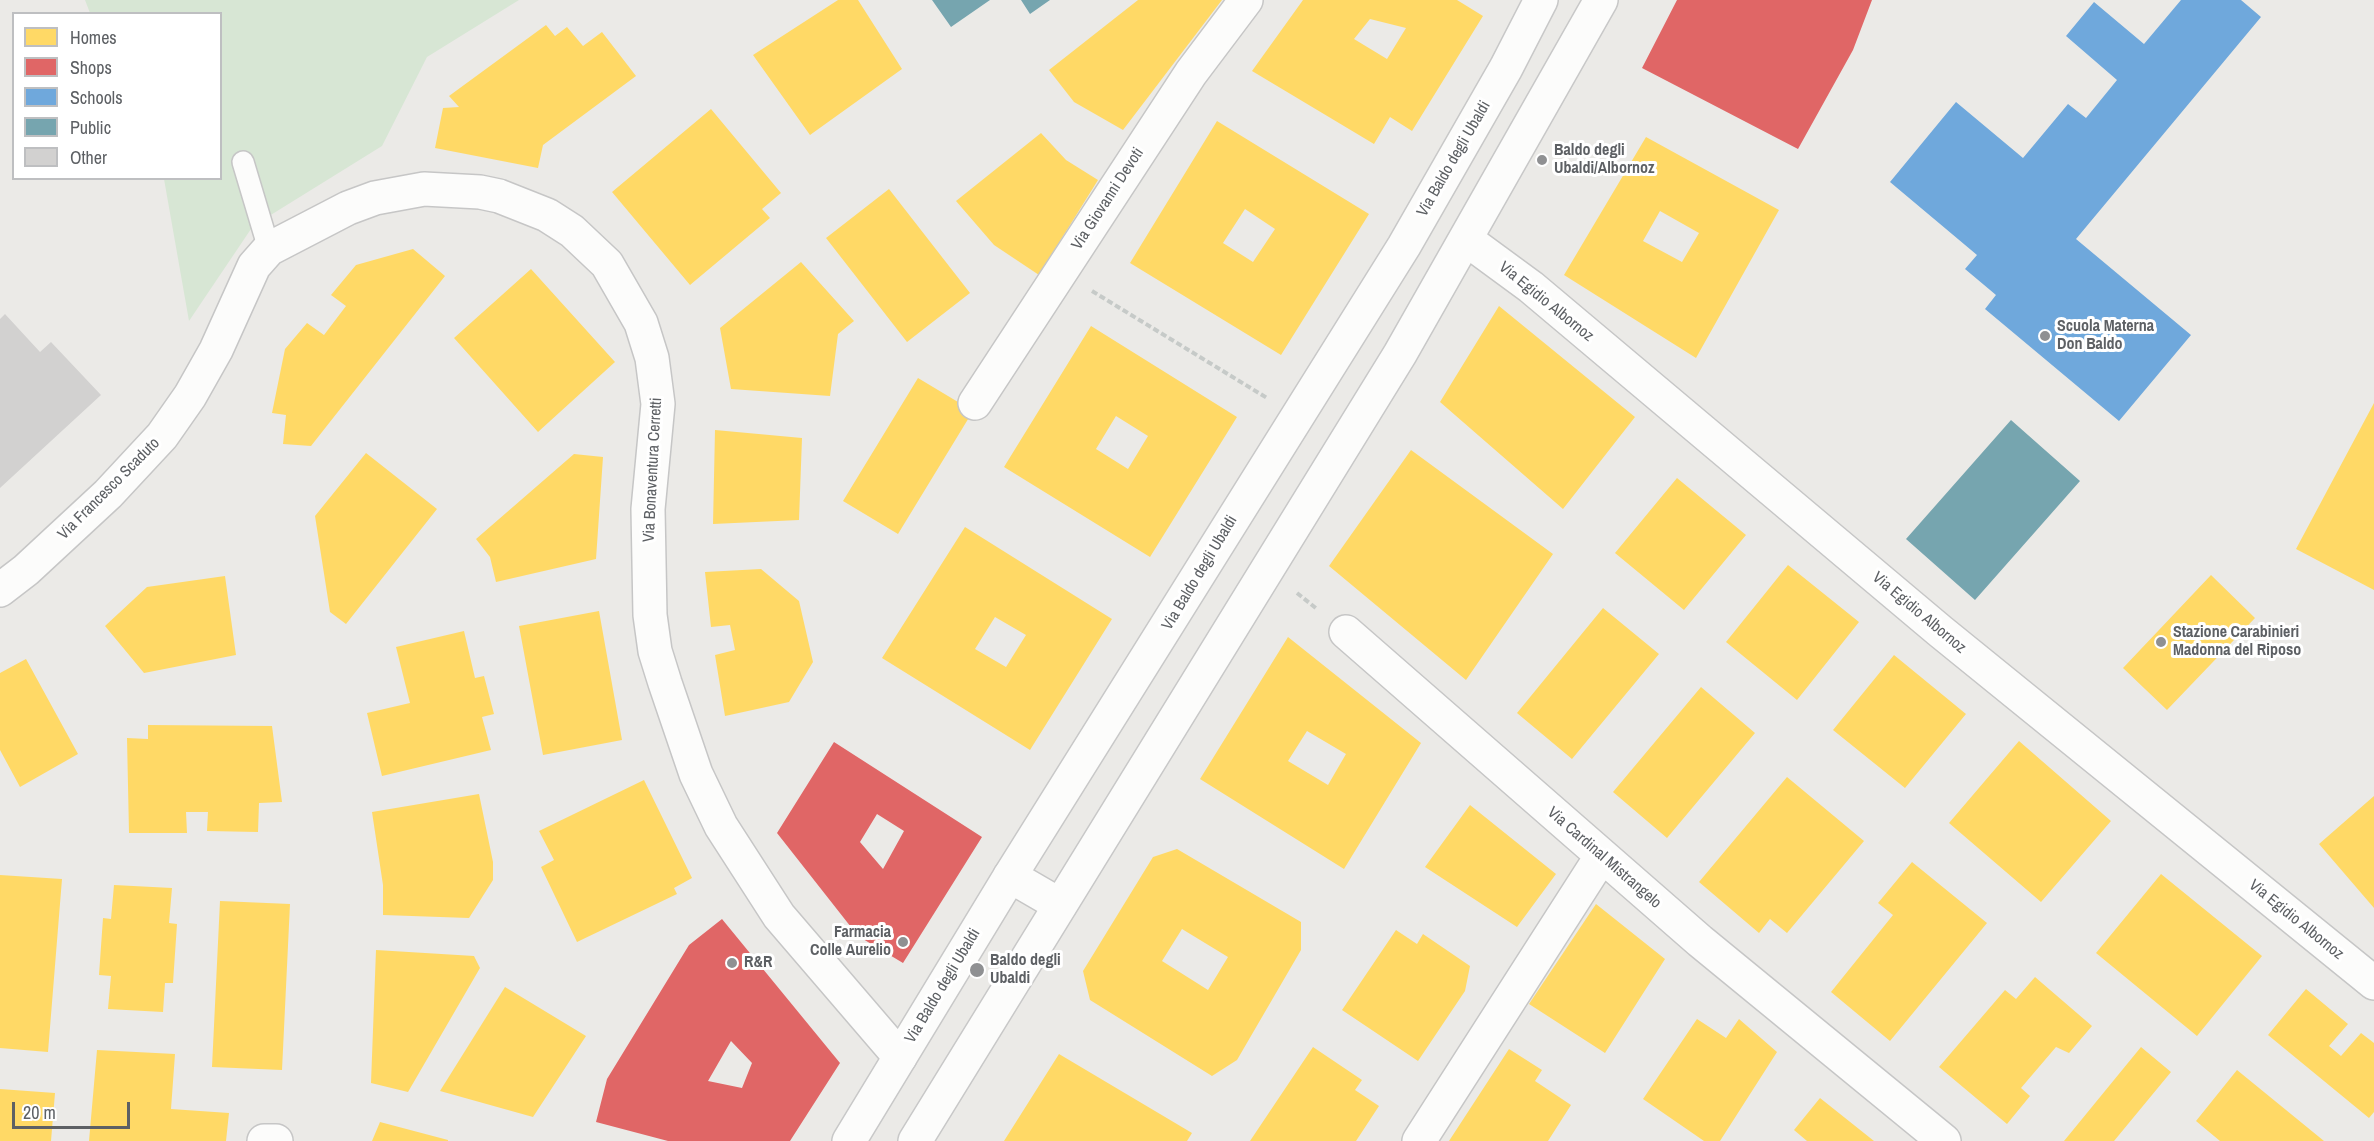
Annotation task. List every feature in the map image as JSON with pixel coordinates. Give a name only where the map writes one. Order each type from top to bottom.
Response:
[{"type":"street","name":"Via Giovanni Devoti","points":[[975,403],[1191,73],[1246,0]]},
{"type":"street","name":"Via Baldo degli Ubaldi","points":[[849,1141],[1010,876],[1404,246],[1506,68],[1540,0]]},
{"type":"street","points":[[915,1141],[1268,571],[1467,240],[1601,0]]},
{"type":"street","name":"Via Bonaventura Cerretti","points":[[269,249],[318,222],[375,198],[401,192],[442,188],[499,196],[547,215],[572,231],[607,264],[641,323],[657,379],[658,404],[648,509],[649,596],[655,651],[676,722],[711,805],[750,875],[779,916],[900,1057]]},
{"type":"street","name":"Via Egidio Albornoz","points":[[1467,240],[1531,287],[1940,631],[2374,983]]},
{"type":"street","name":"Via Francesco Scaduto","points":[[0,590],[26,570],[108,494],[162,436],[200,379],[254,266],[269,249]]},
{"type":"street","name":"Via Cardinal Mistrangelo","points":[[1346,632],[1602,856],[1944,1141]]},
{"type":"street","points":[[1419,1141],[1602,856]]},
{"type":"street","points":[[1010,876],[1060,905]]},
{"type":"street","points":[[264,1141],[276,1141]]},
{"type":"lane","points":[[243,162],[269,249]]},
{"type":"path","points":[[1061,271],[1297,416]]},
{"type":"path","points":[[1268,571],[1346,632]]},
{"type":"green space","points":[[85,0],[519,0],[427,57],[382,146],[253,226],[189,321],[164,180],[222,180],[222,12],[90,12]]},
{"type":"building: Homes","points":[[838,0],[858,0],[902,69],[810,135],[753,55]]},
{"type":"building: Homes","points":[[1138,0],[1222,0],[1123,130],[1074,102],[1049,70]]},
{"type":"building: Homes","points":[[1303,0],[1457,0],[1483,16],[1412,131],[1390,117],[1374,144],[1252,71]],"holes":[[[1370,19],[1406,28],[1387,59],[1354,39]]]},
{"type":"building: Homes","points":[[546,25],[555,36],[567,27],[583,46],[602,32],[636,76],[543,145],[538,168],[435,148],[443,108],[459,107],[449,96]]},
{"type":"building: Homes","points":[[711,109],[781,193],[762,209],[770,218],[690,285],[612,192]]},
{"type":"building: Homes","points":[[1217,121],[1369,214],[1281,355],[1130,263]],"holes":[[[1245,209],[1275,229],[1253,262],[1223,243]]]},
{"type":"building: Homes","points":[[1041,133],[1066,160],[1098,180],[1039,275],[994,245],[956,201]]},
{"type":"building: Homes","points":[[1646,137],[1779,210],[1696,358],[1564,275]],"holes":[[[1660,211],[1699,233],[1682,262],[1643,241]]]},
{"type":"building: Homes","points":[[889,189],[970,293],[907,342],[826,238]]},
{"type":"building: Homes","points":[[413,249],[445,276],[311,446],[283,444],[286,415],[272,413],[285,349],[307,323],[324,335],[346,306],[331,295],[356,265]]},
{"type":"building: Homes","points":[[801,262],[854,321],[838,334],[830,396],[731,389],[720,328]]},
{"type":"building: Homes","points":[[531,269],[615,362],[538,432],[454,338]]},
{"type":"building: Homes","points":[[1499,306],[1635,417],[1563,509],[1440,402]]},
{"type":"building: Homes","points":[[1091,326],[1237,417],[1150,557],[1004,467]],"holes":[[[1116,416],[1148,436],[1128,469],[1096,449]]]},
{"type":"building: Homes","points":[[918,378],[973,411],[898,534],[843,501]]},
{"type":"building: Homes","points":[[2374,403],[2374,590],[2296,549]]},
{"type":"building: Homes","points":[[715,430],[802,438],[799,520],[713,524]]},
{"type":"building: Homes","points":[[1411,450],[1553,554],[1466,680],[1329,566]]},
{"type":"building: Homes","points":[[366,453],[437,509],[346,624],[330,612],[315,516]]},
{"type":"building: Homes","points":[[574,454],[603,457],[596,559],[496,582],[490,557],[476,539]]},
{"type":"building: Homes","points":[[1677,478],[1746,535],[1684,610],[1615,553]]},
{"type":"building: Homes","points":[[965,527],[1112,619],[1030,750],[882,658]],"holes":[[[995,617],[1026,635],[1006,667],[975,649]]]},
{"type":"building: Homes","points":[[1788,565],[1859,622],[1797,700],[1726,642]]},
{"type":"building: Homes","points":[[761,569],[799,601],[813,662],[789,702],[725,716],[715,655],[735,650],[730,625],[711,627],[705,572]]},
{"type":"building: Homes","points":[[2211,575],[2255,618],[2167,710],[2123,668]]},
{"type":"building: Homes","points":[[225,576],[236,655],[144,673],[105,626],[147,587]]},
{"type":"building: Homes","points":[[1603,608],[1659,654],[1572,759],[1517,713]]},
{"type":"building: Homes","points":[[599,611],[622,740],[543,755],[519,626]]},
{"type":"building: Homes","points":[[464,631],[475,678],[484,676],[494,714],[482,717],[491,750],[382,776],[367,713],[410,703],[396,647]]},
{"type":"building: Homes","points":[[1288,637],[1421,743],[1344,869],[1200,779]],"holes":[[[1307,731],[1346,754],[1328,785],[1288,761]]]},
{"type":"building: Homes","points":[[1894,655],[1966,714],[1905,788],[1833,730]]},
{"type":"building: Homes","points":[[26,659],[78,754],[20,787],[0,750],[0,673]]},
{"type":"building: Homes","points":[[1701,687],[1755,733],[1667,838],[1613,792]]},
{"type":"building: Homes","points":[[148,725],[272,726],[282,802],[259,803],[258,832],[207,831],[208,812],[186,812],[187,833],[129,833],[127,738],[148,739]]},
{"type":"building: Homes","points":[[2019,741],[2111,821],[2041,902],[1949,823]]},
{"type":"building: Homes","points":[[1787,777],[1864,841],[1787,933],[1770,919],[1759,933],[1699,882]]},
{"type":"building: Homes","points":[[644,780],[692,878],[674,888],[677,894],[577,942],[541,867],[554,860],[539,831]]},
{"type":"building: Homes","points":[[479,794],[493,862],[493,880],[469,918],[383,915],[383,885],[372,812]]},
{"type":"building: Homes","points":[[2374,796],[2374,908],[2319,844]]},
{"type":"building: Homes","points":[[1470,805],[1556,874],[1517,927],[1425,867]]},
{"type":"building: Homes","points":[[1177,849],[1301,922],[1301,950],[1237,1060],[1212,1076],[1090,1000],[1083,971],[1153,857]],"holes":[[[1182,929],[1228,957],[1208,990],[1162,961]]]},
{"type":"building: Homes","points":[[1912,862],[1987,923],[1890,1041],[1831,992],[1893,915],[1878,903]]},
{"type":"building: Homes","points":[[2161,874],[2262,956],[2197,1036],[2096,953]]},
{"type":"building: Homes","points":[[0,875],[62,879],[48,1052],[0,1048]]},
{"type":"building: Homes","points":[[114,885],[172,888],[169,923],[177,924],[173,983],[165,983],[163,1012],[108,1009],[111,976],[99,975],[103,918],[111,919]]},
{"type":"building: Homes","points":[[220,901],[290,904],[282,1070],[212,1067]]},
{"type":"building: Homes","points":[[1596,904],[1665,959],[1605,1053],[1529,1004]]},
{"type":"building: Homes","points":[[1396,930],[1417,944],[1423,934],[1470,966],[1465,991],[1418,1061],[1342,1010]]},
{"type":"building: Homes","points":[[376,950],[474,956],[480,968],[408,1092],[371,1083]]},
{"type":"building: Homes","points":[[2035,977],[2092,1026],[2069,1053],[2056,1047],[2021,1088],[2030,1096],[2007,1124],[1939,1067],[2005,990],[2016,999]]},
{"type":"building: Homes","points":[[505,987],[586,1036],[533,1117],[440,1091]]},
{"type":"building: Homes","points":[[2306,989],[2348,1024],[2329,1046],[2341,1056],[2361,1033],[2374,1043],[2374,1112],[2369,1118],[2268,1035]]},
{"type":"building: Homes","points":[[1697,1019],[1726,1038],[1739,1019],[1777,1052],[1720,1141],[1704,1141],[1643,1099]]},
{"type":"building: Homes","points":[[1313,1047],[1362,1080],[1355,1090],[1379,1106],[1356,1141],[1250,1141]]},
{"type":"building: Homes","points":[[2141,1047],[2171,1072],[2114,1141],[2064,1141]]},
{"type":"building: Homes","points":[[1509,1049],[1542,1070],[1535,1081],[1571,1105],[1548,1141],[1449,1141]]},
{"type":"building: Homes","points":[[97,1050],[175,1054],[171,1109],[229,1113],[226,1141],[89,1141]]},
{"type":"building: Homes","points":[[1059,1054],[1192,1133],[1187,1141],[1004,1141]]},
{"type":"building: Homes","points":[[2237,1070],[2324,1141],[2220,1141],[2196,1121]]},
{"type":"building: Homes","points":[[0,1089],[55,1093],[51,1141],[0,1141]]},
{"type":"building: Homes","points":[[1820,1098],[1874,1141],[1807,1141],[1794,1130]]},
{"type":"building: Homes","points":[[380,1122],[448,1140],[448,1141],[372,1141]]},
{"type":"building: Shops","points":[[1677,0],[1872,0],[1853,50],[1798,149],[1642,68]]},
{"type":"building: Shops","points":[[834,742],[982,837],[903,963],[858,936],[777,833]],"holes":[[[877,814],[904,831],[883,869],[860,842]]]},
{"type":"building: Shops","points":[[722,919],[840,1063],[790,1141],[668,1141],[596,1122],[607,1079],[689,945]],"holes":[[[731,1041],[752,1063],[742,1088],[708,1081]]]},
{"type":"building: Schools","points":[[2181,0],[2241,0],[2261,17],[2076,239],[2191,335],[2119,421],[1985,309],[1996,295],[1965,269],[1977,255],[1890,182],[1956,102],[2023,158],[2068,104],[2086,118],[2117,80],[2066,36],[2094,2],[2144,44]]},
{"type":"building: Public","points":[[932,0],[990,0],[951,27]]},
{"type":"building: Public","points":[[1021,0],[1050,0],[1030,14]]},
{"type":"building: Public","points":[[2011,420],[2080,481],[1975,600],[1906,539]]},
{"type":"building: Other","points":[[5,314],[40,352],[51,342],[101,395],[0,488],[0,319]]},
{"type":"place","name":"Baldo degli Ubaldi/Albornoz","points":[[1542,160]]},
{"type":"place","name":"Scuola Materna Don Baldo","points":[[2045,336]]},
{"type":"place","name":"Stazione Carabinieri Madonna del Riposo","points":[[2161,642]]},
{"type":"place","name":"Farmacia Colle Aurelio","points":[[903,942]]},
{"type":"place","name":"R&R","points":[[732,963]]},
{"type":"place","name":"Baldo degli Ubaldi","points":[[977,970]]}]
